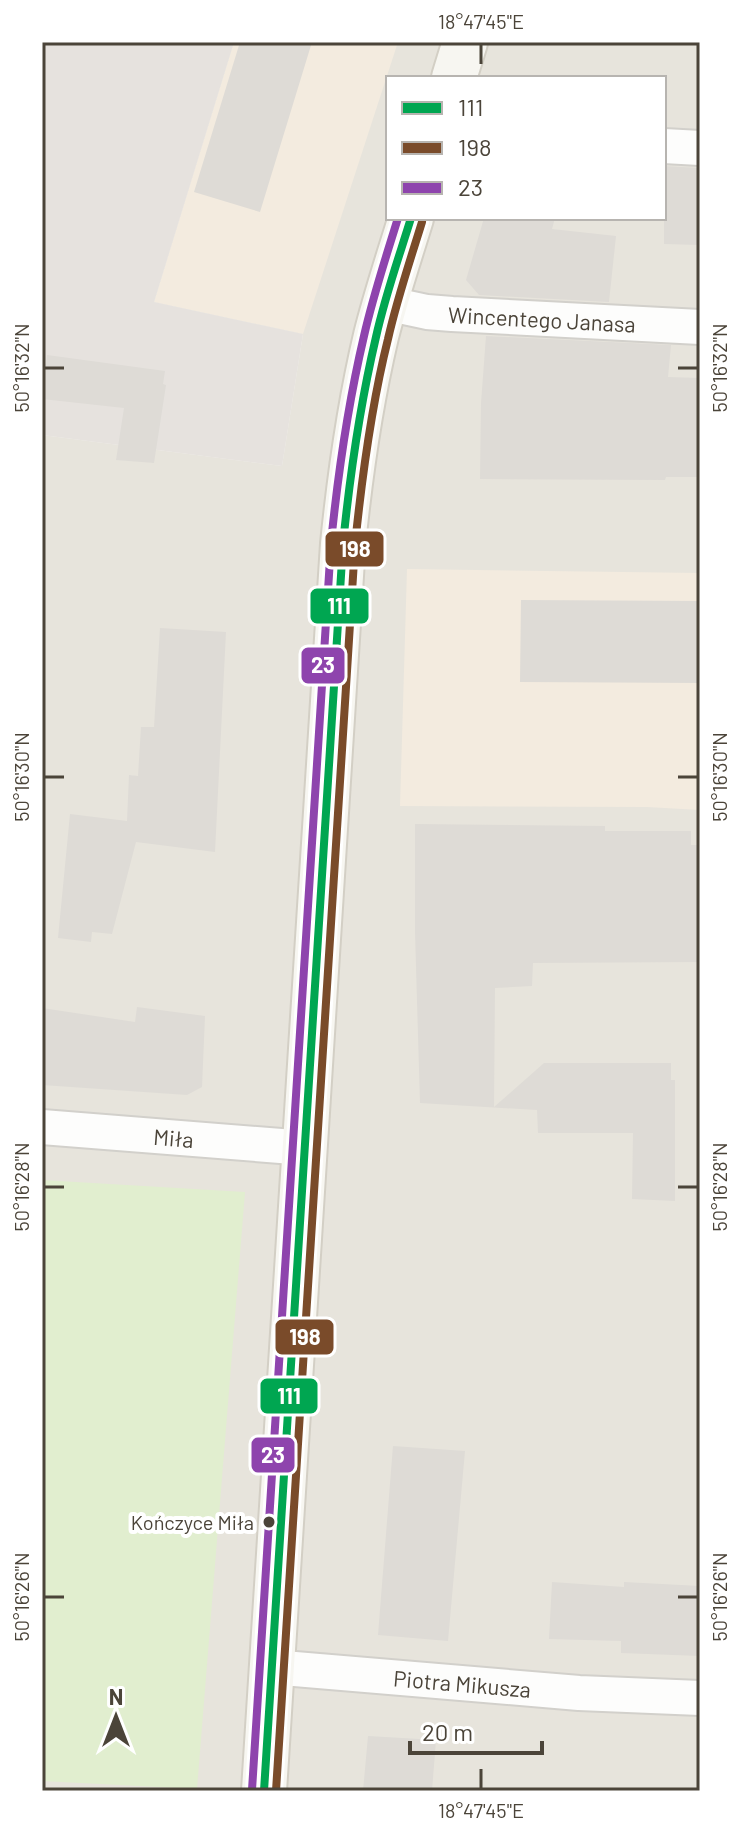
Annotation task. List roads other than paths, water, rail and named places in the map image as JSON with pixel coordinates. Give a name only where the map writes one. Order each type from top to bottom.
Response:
[{"type":"main road","points":[[455,76],[465,42]]},
{"type":"main road","points":[[264,1791],[345,530],[359,422],[376,335],[410,220]]},
{"type":"street","points":[[666,146],[700,148]]},
{"type":"street","name":"Wincentego Janasa","points":[[385,303],[452,314],[700,327]]},
{"type":"street","name":"Miła","points":[[42,1127],[306,1148]]},
{"type":"street","name":"Piotra Mikusza","points":[[271,1667],[579,1693],[700,1698]]},
{"type":"place","name":"Kończyce Miła","points":[[269,1522]]}]
